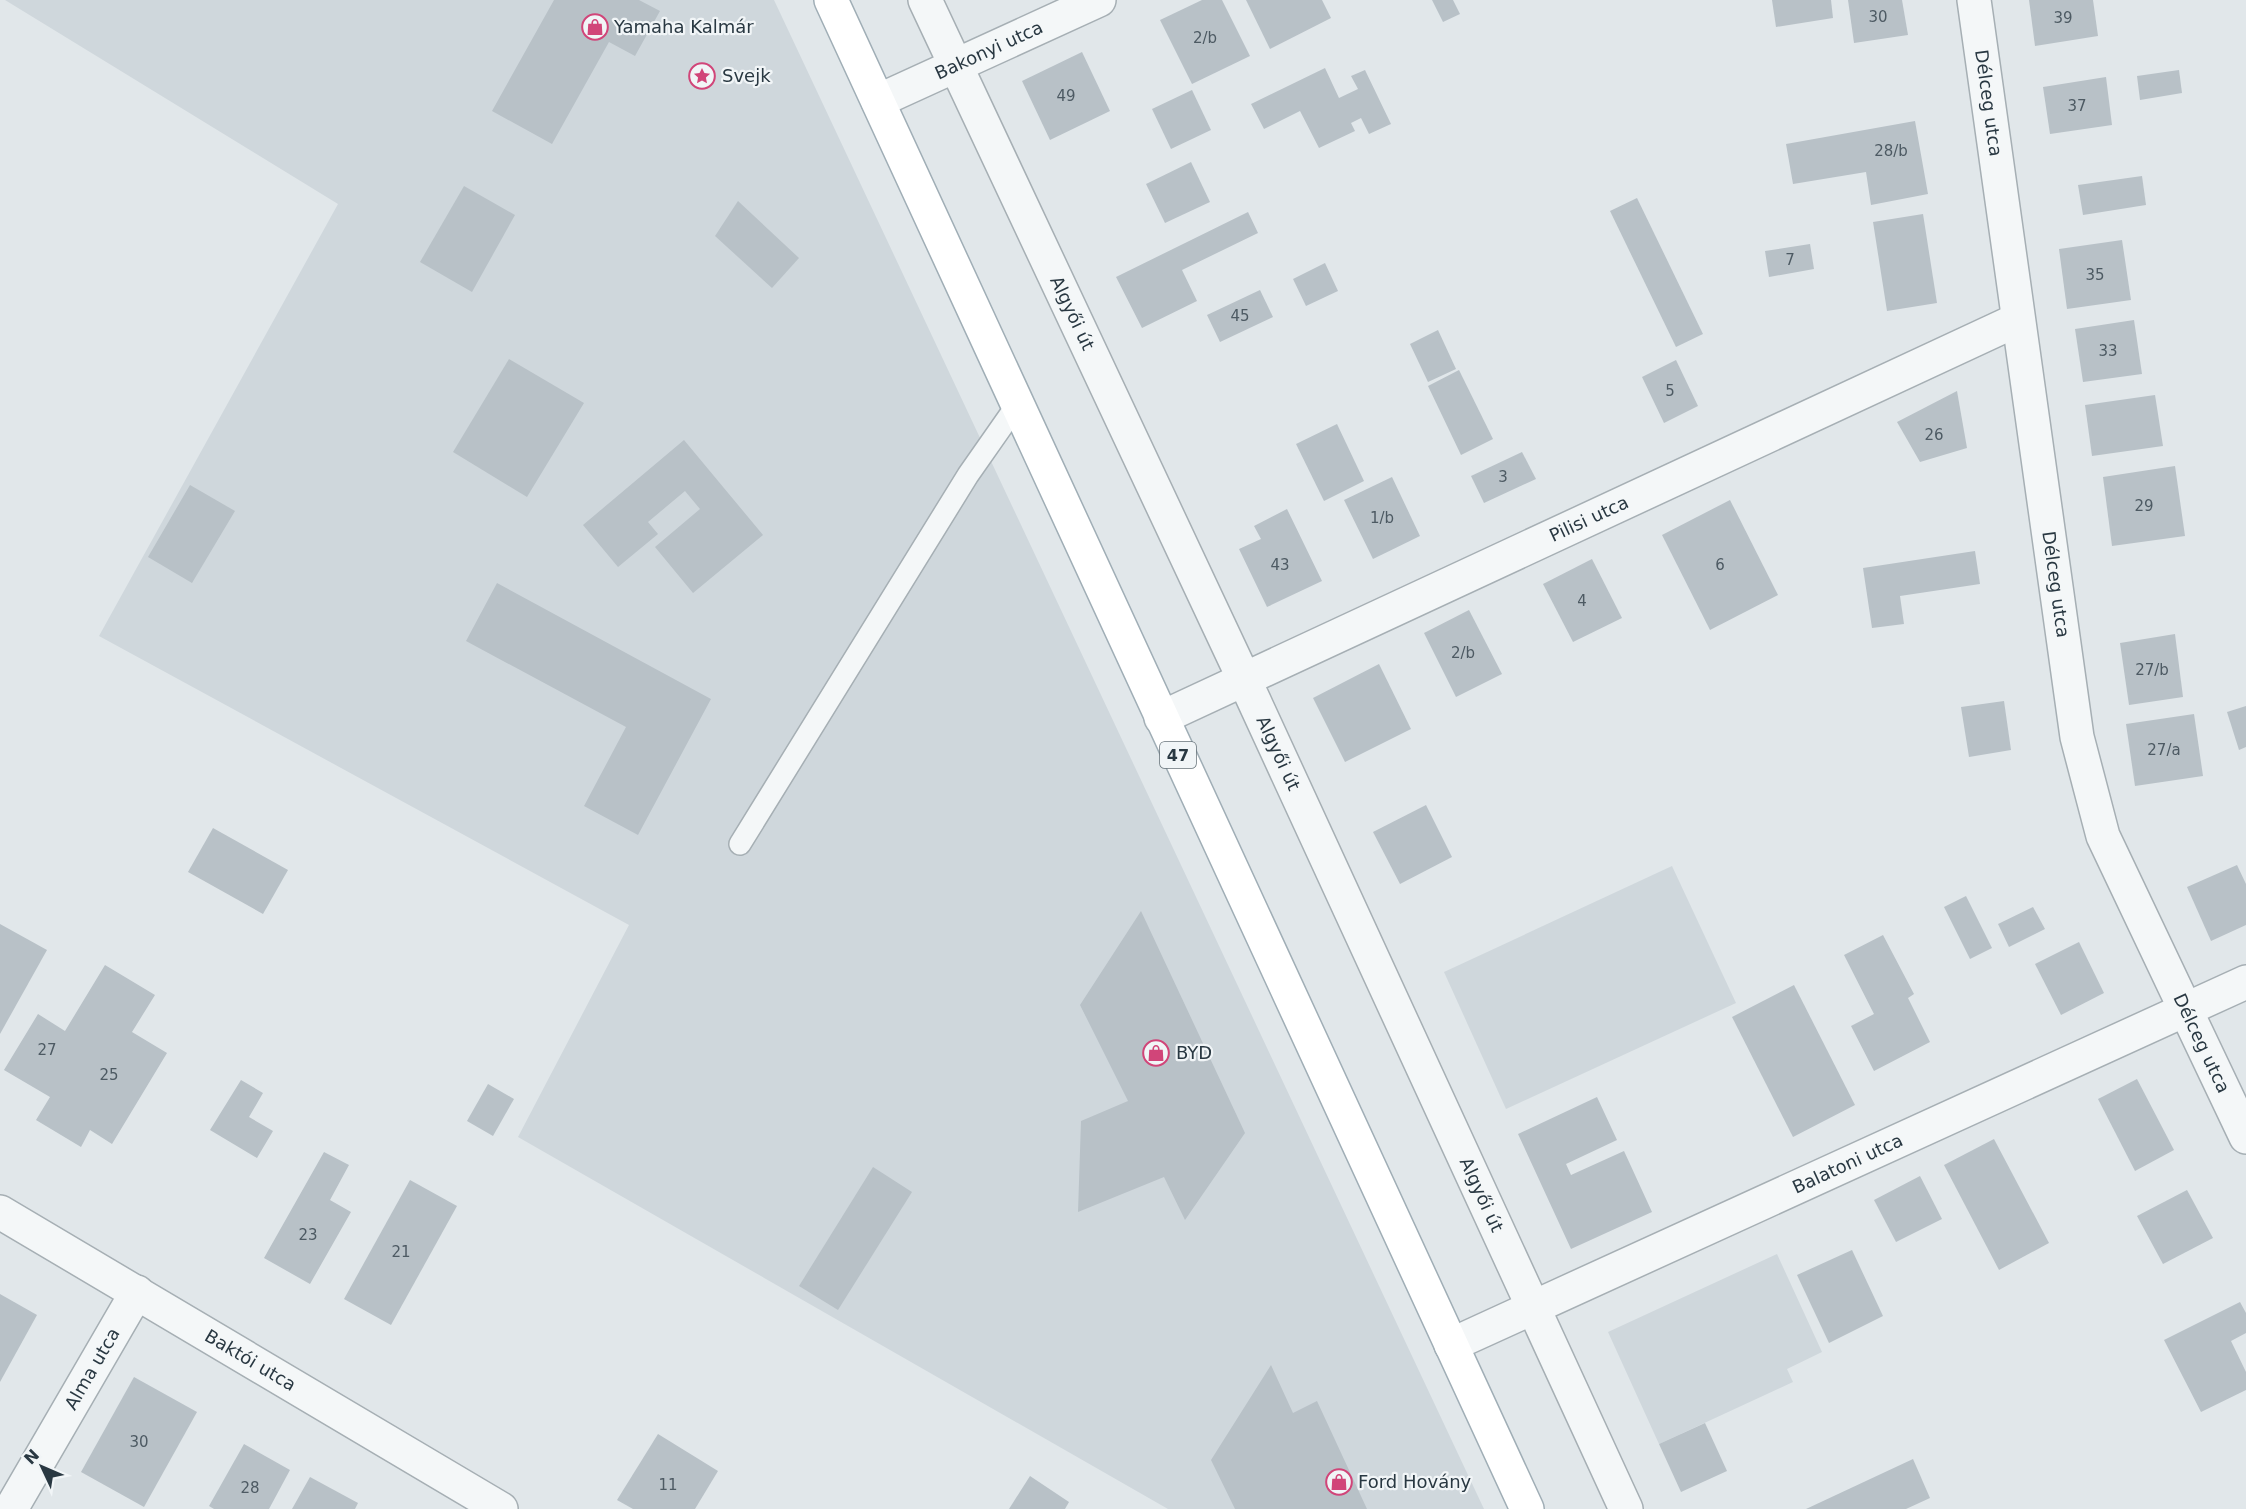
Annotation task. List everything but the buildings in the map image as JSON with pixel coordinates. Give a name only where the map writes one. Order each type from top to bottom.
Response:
[{"type":"main road","name":"47","points":[[831,0],[1527,1509]]},
{"type":"street","name":"Algyői út","points":[[925,0],[1244,679],[1626,1509]]},
{"type":"street","name":"Bakonyi utca","points":[[878,101],[1099,0]]},
{"type":"street","name":"Délceg utca","points":[[1974,0],[2077,737],[2103,836],[2246,1137]]},
{"type":"street","name":"Pilisi utca","points":[[1161,718],[2018,320]]},
{"type":"street","name":"Balatoni utca","points":[[1451,1345],[2246,982]]},
{"type":"street","name":"Baktói utca","points":[[0,1212],[501,1509]]},
{"type":"street","name":"Alma utca","points":[[11,1509],[137,1292]]},
{"type":"lane","points":[[740,844],[968,475],[1017,405]]},
{"type":"shaded area","points":[[5,0],[774,0],[1484,1509],[1168,1509],[518,1137],[629,925],[99,636],[338,204]]},
{"type":"shaded area","points":[[1672,866],[1736,1003],[1506,1109],[1444,972]]},
{"type":"shaded area","points":[[1777,1254],[1822,1352],[1787,1369],[1793,1382],[1659,1444],[1608,1332]]},
{"type":"place","name":"Yamaha Kalmár","points":[[595,27]]},
{"type":"place","name":"Svejk","points":[[702,76]]},
{"type":"place","name":"BYD","points":[[1156,1053]]},
{"type":"place","name":"Ford Hovány","points":[[1339,1482]]}]
